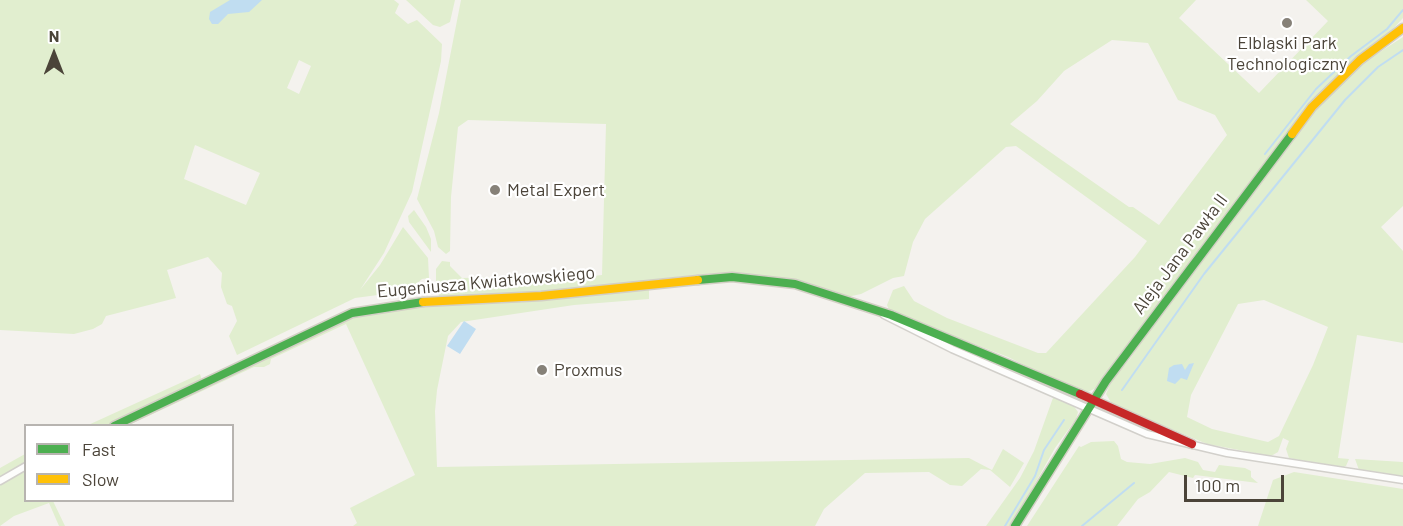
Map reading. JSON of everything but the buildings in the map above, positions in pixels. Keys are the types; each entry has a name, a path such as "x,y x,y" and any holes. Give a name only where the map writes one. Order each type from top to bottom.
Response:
{"street":[{"name":"Aleja Jana Pawła II","path":"1015,526 1093,400 1312,107 1347,72 1403,28"},
{"name":"Eugeniusza Kwiatkowskiego","path":"118,424 352,313 384,305 541,296 732,277 795,284 882,312 993,356 1192,444"},
{"name":"Eugeniusza Kwiatkowskiego","path":"882,312 943,345 1147,434 1227,453 1403,480"},
{"path":"0,481 24,467"}],"green space":[{"path":"0,0 394,0 399,4 395,13 408,24 417,20 442,44 441,61 412,192 384,253 360,290 380,265 403,227 428,258 429,278 422,279 408,291 355,298 237,355 229,336 237,321 232,306 227,304 221,287 222,273 208,257 167,270 176,298 106,316 102,324 93,329 74,334 0,330","holes":["299,60 311,66 299,94 287,88","195,145 260,173 246,205 184,179"]},
{"path":"406,0 455,0 450,22 440,27 433,25"},
{"path":"461,0 1196,0 1179,18 1259,93 1328,21 1306,0 1403,0 1403,18 1392,30 1348,64 1309,104 1096,388 1088,392 1042,374 1008,357 890,312 887,305 893,290 904,286 914,301 947,318 1038,353 1046,353 1135,257 1147,241 1016,146 1006,147 925,219 913,242 904,276 893,278 861,294 847,297 809,283 742,273 705,274 540,292 444,298 439,296 436,289 436,269 442,261 450,262 450,266 462,278 504,277 540,282 602,275 606,124 468,120 458,127 451,197 450,251 446,254 438,247 434,231 417,199 439,113","holes":["1112,40 1148,43 1178,100 1215,115 1227,135 1159,225 1133,207 1129,207 1010,124 1037,101 1064,71"]},
{"path":"1403,37 1403,206 1381,227 1403,251 1403,343 1357,335 1338,458 1349,459 1346,466 1341,468 1289,458 1286,449 1289,441 1283,438 1278,452 1271,456 1207,444 1112,404 1106,394 1113,378 1130,359 1145,335 1313,112 1363,63","holes":["1264,300 1328,327 1313,365 1279,436 1268,442 1212,429 1187,417 1191,395 1238,304"]},
{"path":"414,210 431,239 431,252 409,222 408,216"},
{"path":"649,284 649,299 574,305 461,322 448,336 437,390 435,411 437,467 969,458 992,470 1003,449 1024,463 1010,487 990,470 981,469 962,486 950,485 929,472 865,473 824,509 815,526 353,526 357,523 350,508 415,475 346,324 271,359 270,364 264,367 254,367 131,424 90,424 200,374 203,384 368,309"},
{"path":"891,317 994,358 1083,400 1083,403 942,342"},
{"path":"1054,395 1073,405 1078,412 1076,419 1055,448 1011,526 986,526 1020,478 1034,451"},
{"path":"1114,441 1118,446 1121,459 1127,462 1150,464 1185,458 1198,462 1203,470 1215,472 1219,465 1245,468 1251,471 1251,477 1258,483 1195,475 1193,478 1169,472 1150,492 1138,499 1117,526 1027,526 1079,446 1091,442"},
{"path":"24,455 24,502 53,502 65,526 59,526 49,503 14,516 0,526 0,468"},
{"path":"1355,459 1403,462 1403,477 1359,470"},
{"path":"1294,472 1403,489 1403,526 1258,526 1273,480"}],"water":[{"path":"230,0 262,0 249,12 228,14 218,24 212,24 209,19 210,12"},
{"path":"464,321 476,329 460,354 447,346"},
{"path":"1194,363 1187,380 1181,378 1175,384 1167,381 1169,368 1182,364 1185,370 1189,364"}],"waterway":[{"path":"1265,154 1316,89 1351,56 1387,29 1403,10"},
{"path":"1122,390 1204,274 1345,100 1378,67 1403,50"},
{"path":"1005,526 1035,476 1044,450 1064,420"},
{"path":"1082,526 1134,483"}],"traffic: fast":[{"path":"1015,526 1106,381 1292,134"},
{"path":"698,280 732,277 795,284 891,315 1080,394"},
{"path":"118,424 352,313 423,302"}],"traffic: slow":[{"path":"1292,134 1312,107 1360,60 1403,28"},
{"path":"423,302 541,296 698,280"}],"traffic: jam":[{"path":"1080,394 1192,444"}],"place":[{"name":"Elbląski Park Technologiczny","path":"1287,23"},
{"name":"Metal Expert","path":"495,190"},
{"name":"Proxmus","path":"542,370"}]}
